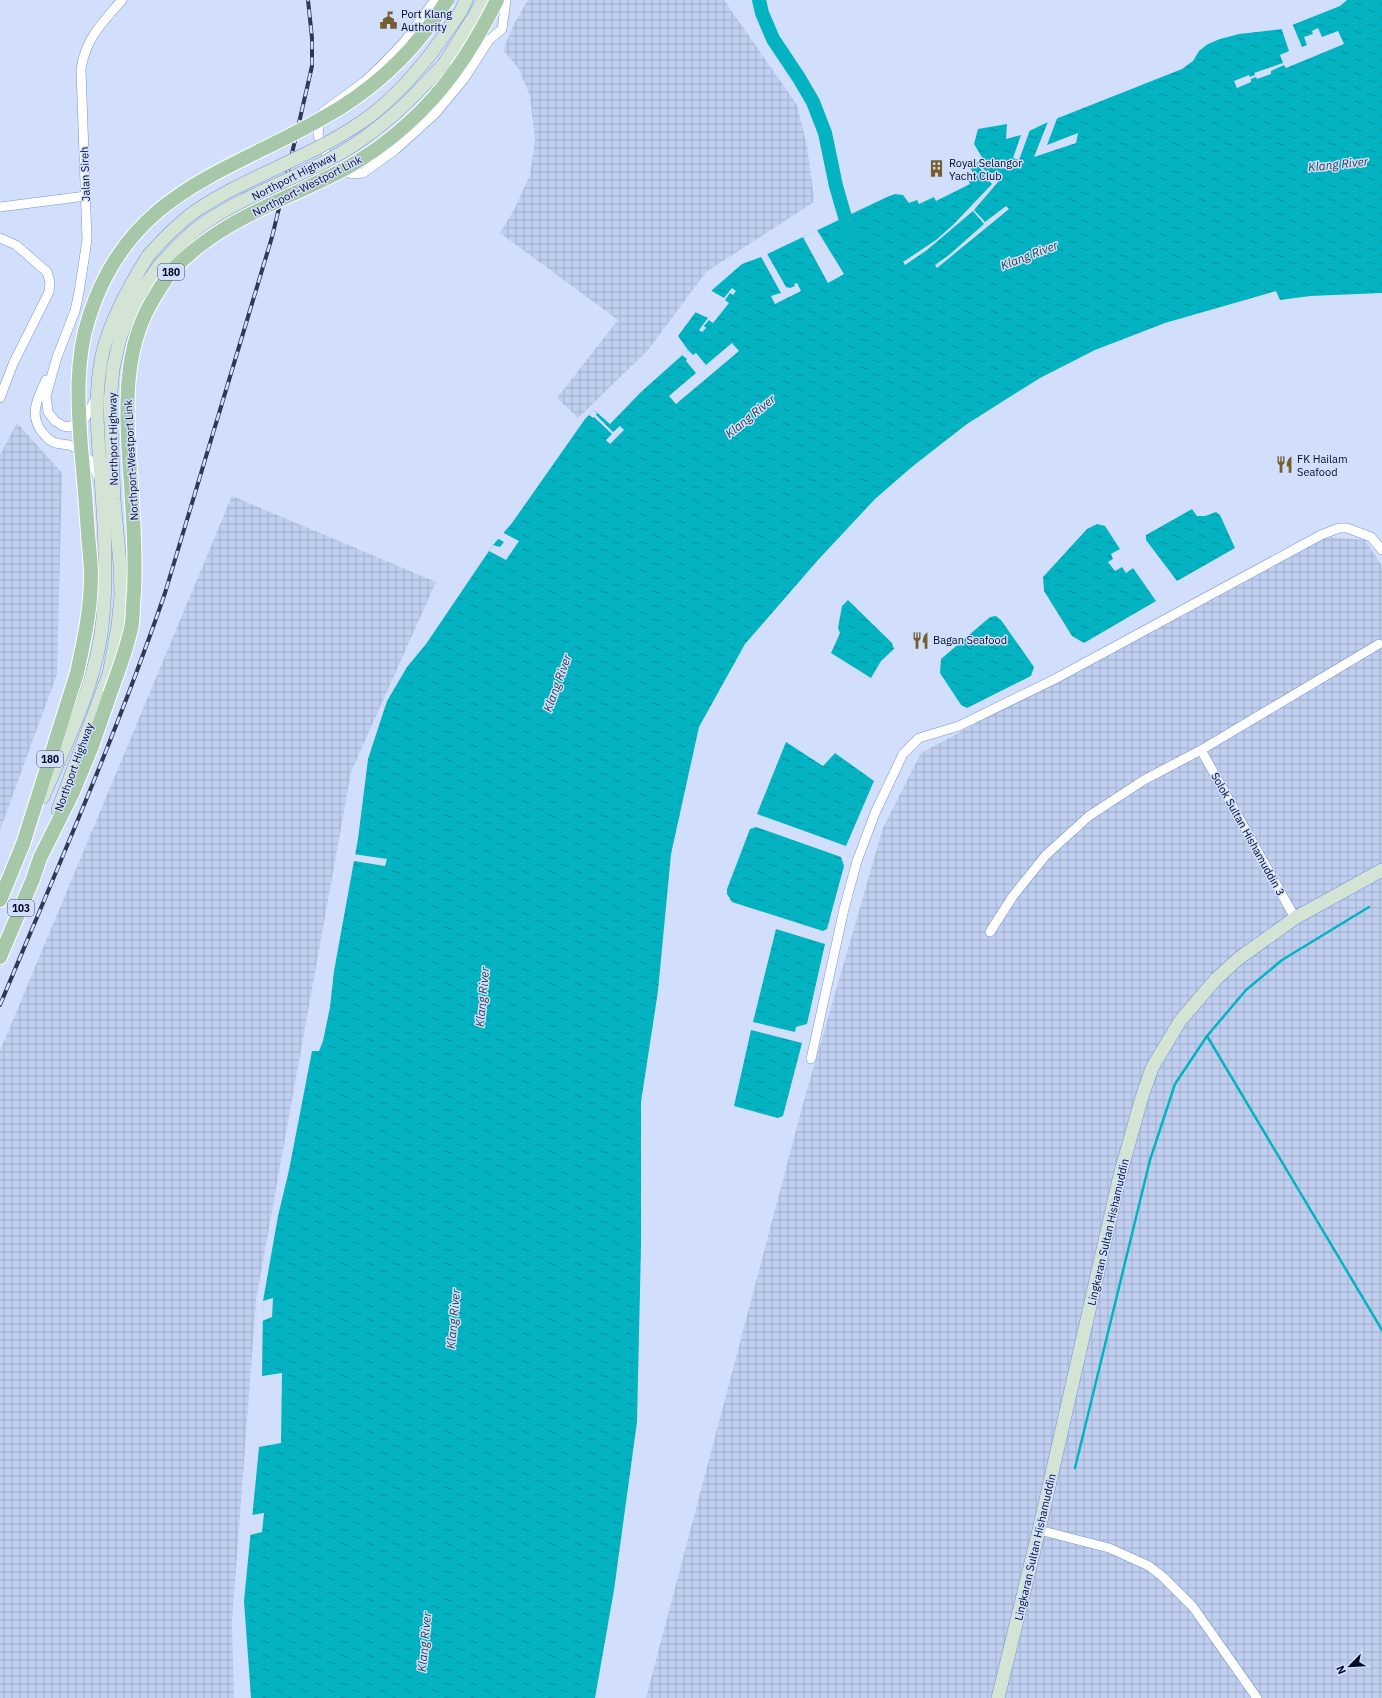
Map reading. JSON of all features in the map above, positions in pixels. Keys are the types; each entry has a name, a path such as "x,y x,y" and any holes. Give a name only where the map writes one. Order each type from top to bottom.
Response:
{"main road":[{"name":"180","path":"23,844 77,673 90,608 91,574 78,407 79,369 82,340 89,316 99,291 115,260 130,239 149,218 188,188 235,162 319,120 365,91 384,76 402,58 447,0"},
{"path":"446,33 454,18 458,0"},
{"name":"Northport Highway","path":"0,900 81,711 95,662 103,619 106,574 96,414 97,396 104,350 114,319 128,288 148,256 176,226 195,211 215,198 305,155 360,123 388,101 411,78 433,51 466,0"},
{"name":"Northport Highway","path":"0,957 40,858 110,667 118,626 121,595 111,443 110,403 113,369 120,338 140,291 159,266 187,237 206,222 238,204 331,158 364,139 403,107 444,64 475,15 482,0"},
{"name":"Northport-Westport Link","path":"40,858 72,792 92,746 132,624 134,540 127,416 128,372 136,336 150,305 171,272 194,249 214,234 249,215 347,167 376,150 406,124 429,102 455,72 497,0"},
{"name":"Lingkaran Sultan Hishamuddin","path":"998,1698 1039,1530 1120,1175 1142,1097 1152,1068 1180,1021 1216,979 1238,959 1295,918 1382,870"}],"street":[{"name":"Jalan Sireh","path":"58,357 75,311 87,240 81,69 86,46 98,28 122,0"},
{"path":"435,0 405,41 380,67 364,82 323,112 318,135 324,150 335,167 351,174 363,173 395,150 434,114 464,79 489,40 502,29 506,0"},
{"path":"0,207 86,196"},
{"path":"0,238 16,245 47,272 50,282 49,292 13,364 0,398"},
{"path":"58,357 46,396 48,412 55,421 63,426 69,427 86,418 97,396"},
{"path":"58,357 39,395 34,410 38,425 45,437 54,442 79,449 94,464 102,493"},
{"path":"811,1059 844,909 857,861 875,813 903,754 914,742 919,738 959,726 1055,679 1322,535 1339,528 1347,528 1371,537 1382,550"},
{"path":"990,932 1013,896 1046,855 1089,816 1144,780 1201,750 1379,644"},
{"name":"Solok Sultan Hishamuddin 3","path":"1201,750 1295,918"},
{"path":"1039,1530 1108,1548 1149,1566 1164,1577 1193,1608 1257,1698"}],"shaded area":[{"path":"528,0 724,0 797,105 807,146 812,183 814,202 706,272 648,350 578,418 557,398 618,320 500,233 514,210 530,175 535,140 530,96 519,69 503,50 514,24"},
{"path":"17,423 62,473 57,674 0,830 0,455"},
{"path":"232,496 436,582 351,772 256,1300 232,1622 234,1698 0,1698 0,1051"},
{"path":"1326,537 1365,540 1382,566 1382,1698 646,1698 803,1104 883,828 921,753"}],"water":[{"name":"Klang River","path":"1347,0 1382,0 1382,293 1310,296 1280,300 1276,291 1165,323 1095,350 1040,378 967,424 913,466 875,499 818,560 745,644 699,727 671,854 658,991 641,1102 641,1246 637,1422 614,1590 595,1698 251,1698 244,1601 259,1447 263,1301 278,1216 289,1170 312,1051 319,1051 323,1041 330,1007 334,971 358,839 368,759 387,701 407,667 426,644 493,545 512,523 585,419 594,410 610,424 641,392 688,350 678,336 711,291 742,264 761,257 895,194 903,195 909,203 917,200 919,204 934,197 936,201 970,184 966,176 973,173 970,167 983,159 974,144 978,129 1007,124 1006,139 1021,135 1048,122 1182,69 1193,61 1199,51 1208,44 1220,39 1239,34 1282,29 1340,6"},
{"path":"1192,509 1197,516 1205,516 1216,512 1220,515 1235,548 1177,581 1146,540 1146,535"},
{"path":"1097,524 1105,526 1120,549 1111,554 1113,559 1108,562 1115,571 1122,567 1126,573 1133,568 1156,601 1084,643 1072,636 1044,591 1043,577 1087,529"},
{"path":"848,600 892,643 894,649 881,661 871,678 831,653 840,633 838,628 842,606"},
{"path":"996,616 1001,620 1034,667 1031,676 967,708 961,705 940,673 941,659 990,617"},
{"path":"786,742 823,766 835,753 874,781 846,846 757,814"},
{"path":"756,827 841,857 844,866 827,929 823,931 732,902 727,894 727,889 750,829"},
{"path":"776,929 825,944 807,1024 796,1027 795,1032 753,1022"},
{"path":"751,1030 802,1043 783,1116 778,1118 734,1106"}],"pier":[{"path":"1292,23 1302,47 1307,45 1304,37 1313,34 1312,31 1318,28 1322,37 1338,31 1344,44 1286,68 1284,65 1271,71 1271,74 1257,79 1256,77 1251,79 1251,82 1237,88 1234,81 1249,75 1250,77 1255,75 1254,73 1283,63 1280,55 1289,51 1281,27"},
{"path":"1058,116 1047,145 1078,133 1076,143 1034,157 1049,119"},
{"path":"1031,127 1019,160 1013,158 1022,132"},
{"path":"977,163 998,182 974,210 985,222 1006,206 1009,209 937,268 935,265 949,255 984,224 973,211 927,250 905,265 903,262 936,240 953,225 992,184 985,176 986,174 976,164"},
{"path":"817,230 844,274 828,283 803,237"},
{"path":"766,252 786,287 790,288 795,286 794,284 797,283 801,291 775,304 771,296 781,293 760,255"},
{"path":"732,288 736,291 733,295 730,293 725,300 729,303 713,323 709,320 704,326 706,328 702,332 699,330 708,318 695,312 704,299 703,298 710,290 724,298"},
{"path":"732,343 739,351 676,404 669,396 696,373 686,361 687,359 682,355 688,350 693,355 696,353 706,365"},
{"path":"591,410 592,412 594,410 597,413 596,415 613,432 620,426 624,430 610,444 606,440 612,434 594,417 593,418 589,415"},
{"path":"502,532 519,541 506,560 489,551 493,545 500,547 504,542 497,538"},
{"path":"353,854 387,859 385,866 354,861 352,860"},
{"path":"273,1298 272,1317 262,1321 263,1301"},
{"path":"282,1373 281,1443 259,1447 257,1445 260,1375"},
{"path":"264,1513 262,1532 250,1535 252,1515"}],"waterway":[{"path":"759,0 762,13 773,39 813,102 825,133 836,186 850,234"},
{"path":"1075,1468 1150,1160 1175,1084 1207,1036 1246,990 1282,960 1369,907"},
{"path":"1207,1036 1382,1330"}],"railway":[{"path":"0,1005 107,749 165,593 272,237 288,171 312,66 312,38 308,0"}],"place":[{"name":"Port Klang Authority","path":"388,20"},
{"name":"Royal Selangor Yacht Club","path":"936,169"},
{"name":"FK Hailam Seafood","path":"1284,465"},
{"name":"Bagan Seafood","path":"920,640"}]}
